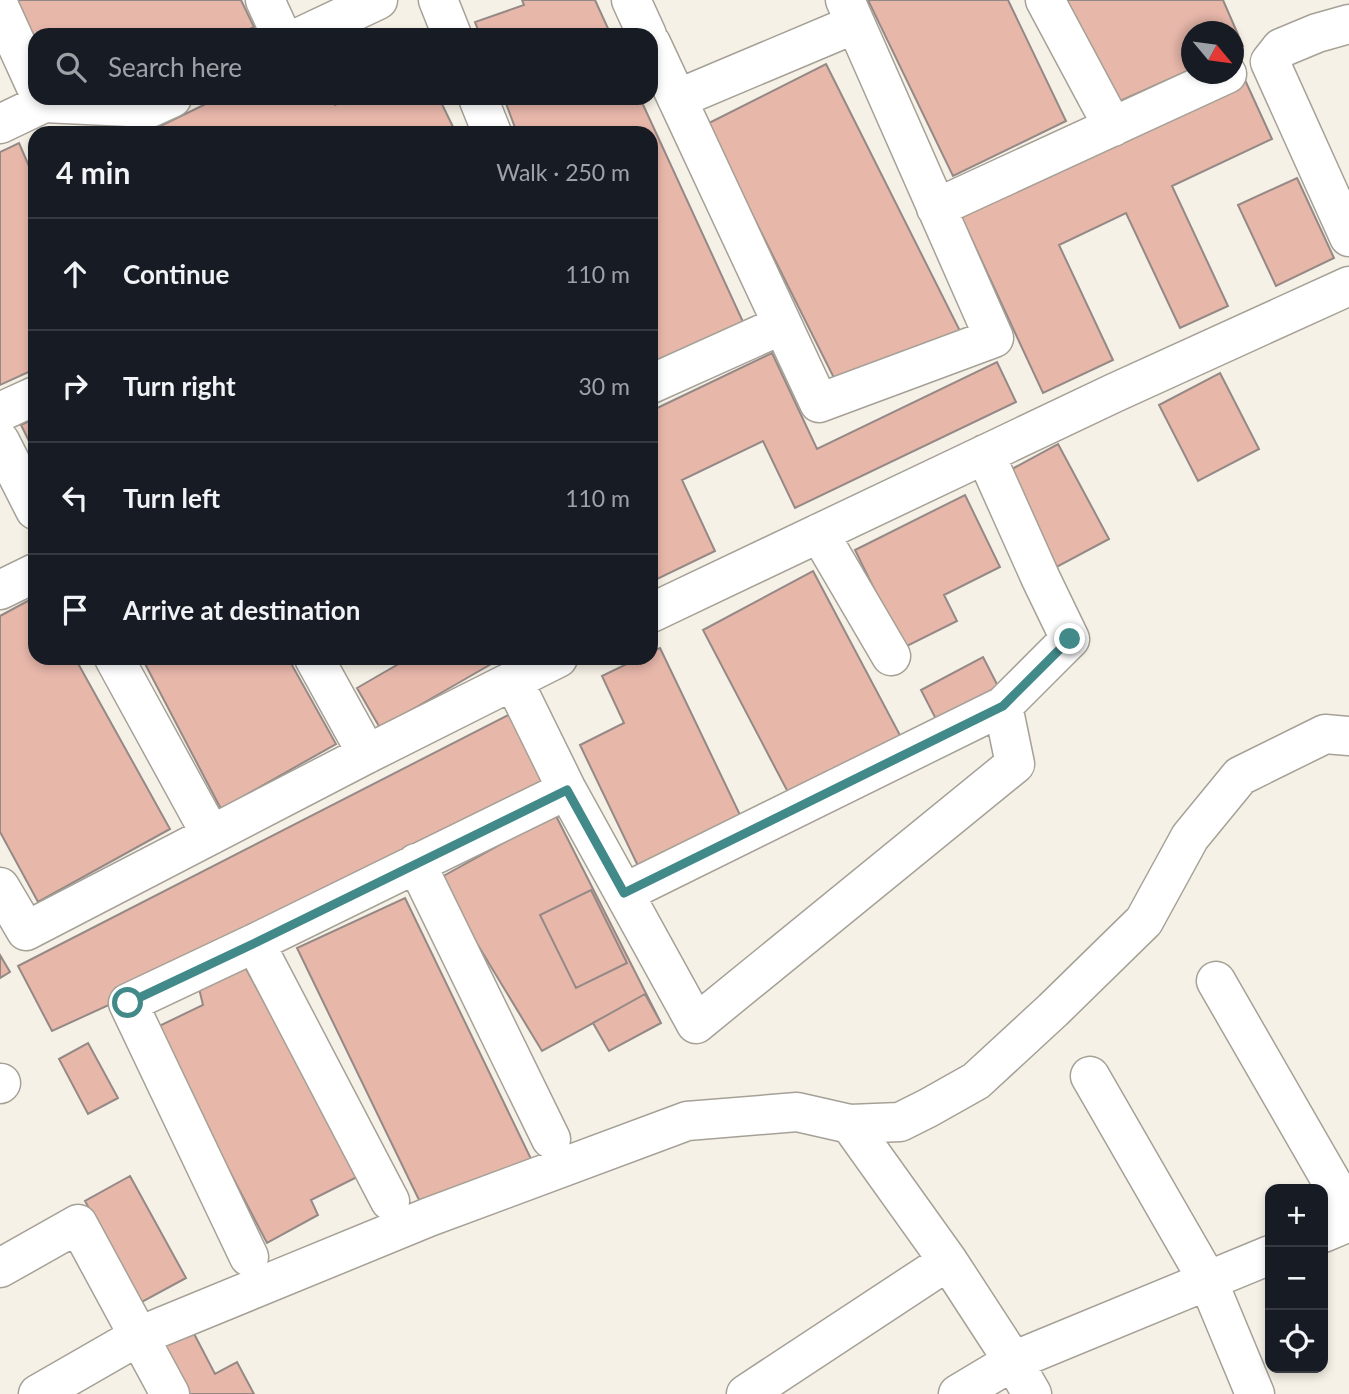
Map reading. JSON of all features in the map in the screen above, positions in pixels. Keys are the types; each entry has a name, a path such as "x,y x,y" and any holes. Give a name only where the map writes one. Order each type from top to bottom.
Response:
{"street":[{"path":"265,0 278,28"},
{"path":"319,28 378,0"},
{"path":"438,0 449,28"},
{"path":"631,0 644,28"},
{"path":"1045,0 1113,127"},
{"path":"0,8 28,69"},
{"path":"658,58 677,99 782,325 819,403 994,338 850,12 677,99"},
{"path":"1349,24 1317,33 1281,48 1270,62 1349,237"},
{"path":"936,208 1205,84"},
{"path":"0,124 28,104"},
{"path":"125,105 150,108 157,105"},
{"path":"481,105 489,126"},
{"path":"658,610 1114,393 1349,286"},
{"path":"658,381 782,325"},
{"path":"0,412 28,399"},
{"path":"0,441 28,496"},
{"path":"624,893 1003,706 1070,639 985,454"},
{"path":"819,533 891,656"},
{"path":"0,590 28,576"},
{"path":"118,665 211,835"},
{"path":"318,665 367,754"},
{"path":"0,887 26,931 531,667 567,790 696,1024 1015,764 1003,706"},
{"path":"38,1394 139,1336 429,1217 687,1121 797,1112 850,1124 900,1122 928,1108 976,1081 1144,921 1190,837 1240,776 1325,734 1349,736"},
{"path":"249,1257 128,1003 567,790"},
{"path":"416,863 551,1139"},
{"path":"255,943 390,1201"},
{"path":"1216,981 1349,1212"},
{"path":"1090,1076 1208,1281 1255,1394"},
{"path":"850,1124 948,1261 1032,1394"},
{"path":"1328,1231 1349,1222"},
{"path":"0,1268 78,1224 169,1394"},
{"path":"958,1394 1013,1361 1265,1257"},
{"path":"746,1394 799,1380 948,1261"}],"building":[{"path":"8,0 241,0 254,27 28,28 28,42"},
{"path":"522,0 595,0 608,28 477,28 475,22 524,5"},
{"path":"868,0 1008,0 1066,121 953,176"},
{"path":"1063,0 1223,0 1232,21 1181,21 1181,74 1109,106"},
{"path":"826,64 961,333 842,394 707,124"},
{"path":"1244,80 1272,139 1172,186 1228,306 1180,328 1126,213 1059,245 1113,360 1043,393 960,214 1236,84 1244,84"},
{"path":"204,105 442,105 453,126 160,126"},
{"path":"507,105 643,105 653,126 514,126"},
{"path":"658,137 744,324 658,365"},
{"path":"19,143 28,164 28,372 0,385 0,152"},
{"path":"1297,178 1334,258 1276,286 1238,205"},
{"path":"772,353 817,449 997,362 1016,402 795,508 763,441 682,480 715,551 658,579 658,408"},
{"path":"1220,373 1259,449 1198,481 1159,405"},
{"path":"28,422 28,439 21,425"},
{"path":"1058,444 1109,539 1051,570 1001,475"},
{"path":"965,495 1000,567 944,595 957,621 903,648 855,550"},
{"path":"813,571 902,739 791,798 703,630"},
{"path":"28,601 28,665 79,665 170,829 38,902 0,832 0,616"},
{"path":"660,648 741,817 638,866 580,745 624,723 602,676 625,665 658,665"},
{"path":"983,657 1001,692 939,725 921,690"},
{"path":"146,665 292,665 336,744 221,809"},
{"path":"397,665 490,665 380,728 357,688"},
{"path":"514,712 549,780 148,987 52,1031 18,966"},
{"path":"555,814 661,1023 609,1051 593,1023 542,1051 438,879"},
{"path":"591,890 627,963 576,988 540,915"},
{"path":"405,898 533,1163 421,1204 297,948"},
{"path":"0,955 10,972 0,978"},
{"path":"244,965 359,1176 311,1200 318,1215 267,1243 155,1028 203,1005 198,984"},
{"path":"645,994 661,1023 609,1051 593,1023"},
{"path":"88,1043 118,1098 88,1114 59,1059"},
{"path":"130,1176 186,1278 140,1303 85,1201"},
{"path":"190,1326 215,1374 237,1362 254,1394 181,1394 155,1344"}],"route":[{"path":"128,1003 567,790 624,893 1003,706 1070,639"}]}
